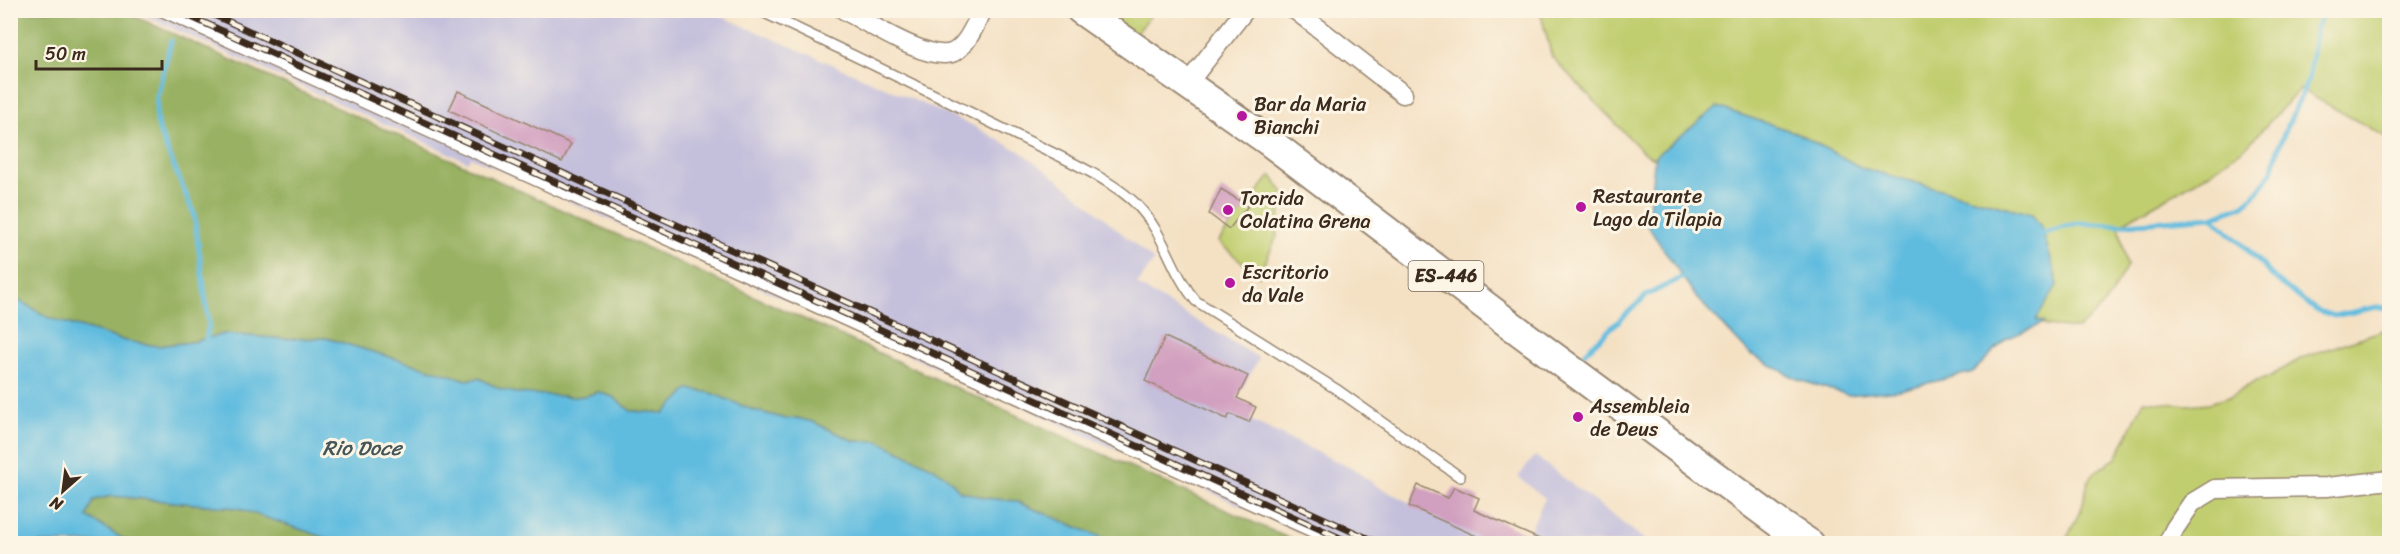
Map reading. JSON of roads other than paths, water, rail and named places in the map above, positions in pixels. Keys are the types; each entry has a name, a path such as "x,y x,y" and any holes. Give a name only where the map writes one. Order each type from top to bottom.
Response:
{"main road":[{"name":"ES-446","path":"1081,10 1271,143 1526,337 1780,524 1810,543"}],"street":[{"path":"844,10 931,54 947,54 964,44 983,10"},
{"path":"1188,83 1245,10"},
{"path":"1295,10 1403,94"},
{"path":"2167,543 2192,503 2215,489 2327,487 2390,480"}],"lane":[{"path":"158,10 1338,543"},
{"path":"758,10 854,55 1097,176 1136,204 1156,228 1186,290 1196,301 1336,389 1460,477"}],"water":[{"path":"1717,107 1797,133 1862,168 2032,214 2042,228 2058,284 2036,320 2044,323 2006,339 1973,372 1900,390 1848,395 1799,380 1750,354 1696,297 1647,225 1655,156"},
{"name":"Rio Doce","path":"11,296 49,318 126,341 157,346 192,342 224,334 285,339 326,338 467,380 479,378 500,389 516,393 575,397 598,392 613,397 631,411 664,413 689,389 711,393 753,410 786,419 797,418 813,422 854,441 879,441 934,468 960,491 986,498 1015,501 1115,543 344,544 237,508 112,496 94,500 87,517 130,543 11,543"}],"waterway":[{"path":"2039,235 2077,223 2115,225 2212,217 2242,206 2258,192 2272,171 2279,145 2308,80 2316,28 2325,10"},
{"path":"171,41 157,97 156,117 160,133 194,214 209,325 205,344"},
{"path":"2212,217 2276,280 2316,310 2334,316 2377,307 2390,308"},
{"path":"1584,353 1647,295 1687,275"}],"railway":[{"path":"176,10 1353,544"},
{"path":"203,10 1380,544"}],"place":[{"name":"Bar da Maria Bianchi","path":"1242,116"},
{"name":"Restaurante Lago da Tilapia","path":"1581,207"},
{"name":"Torcida Colatina Grena","path":"1228,210"},
{"name":"Escritorio da Vale","path":"1230,283"},
{"name":"Assembleia de Deus","path":"1578,417"}]}
